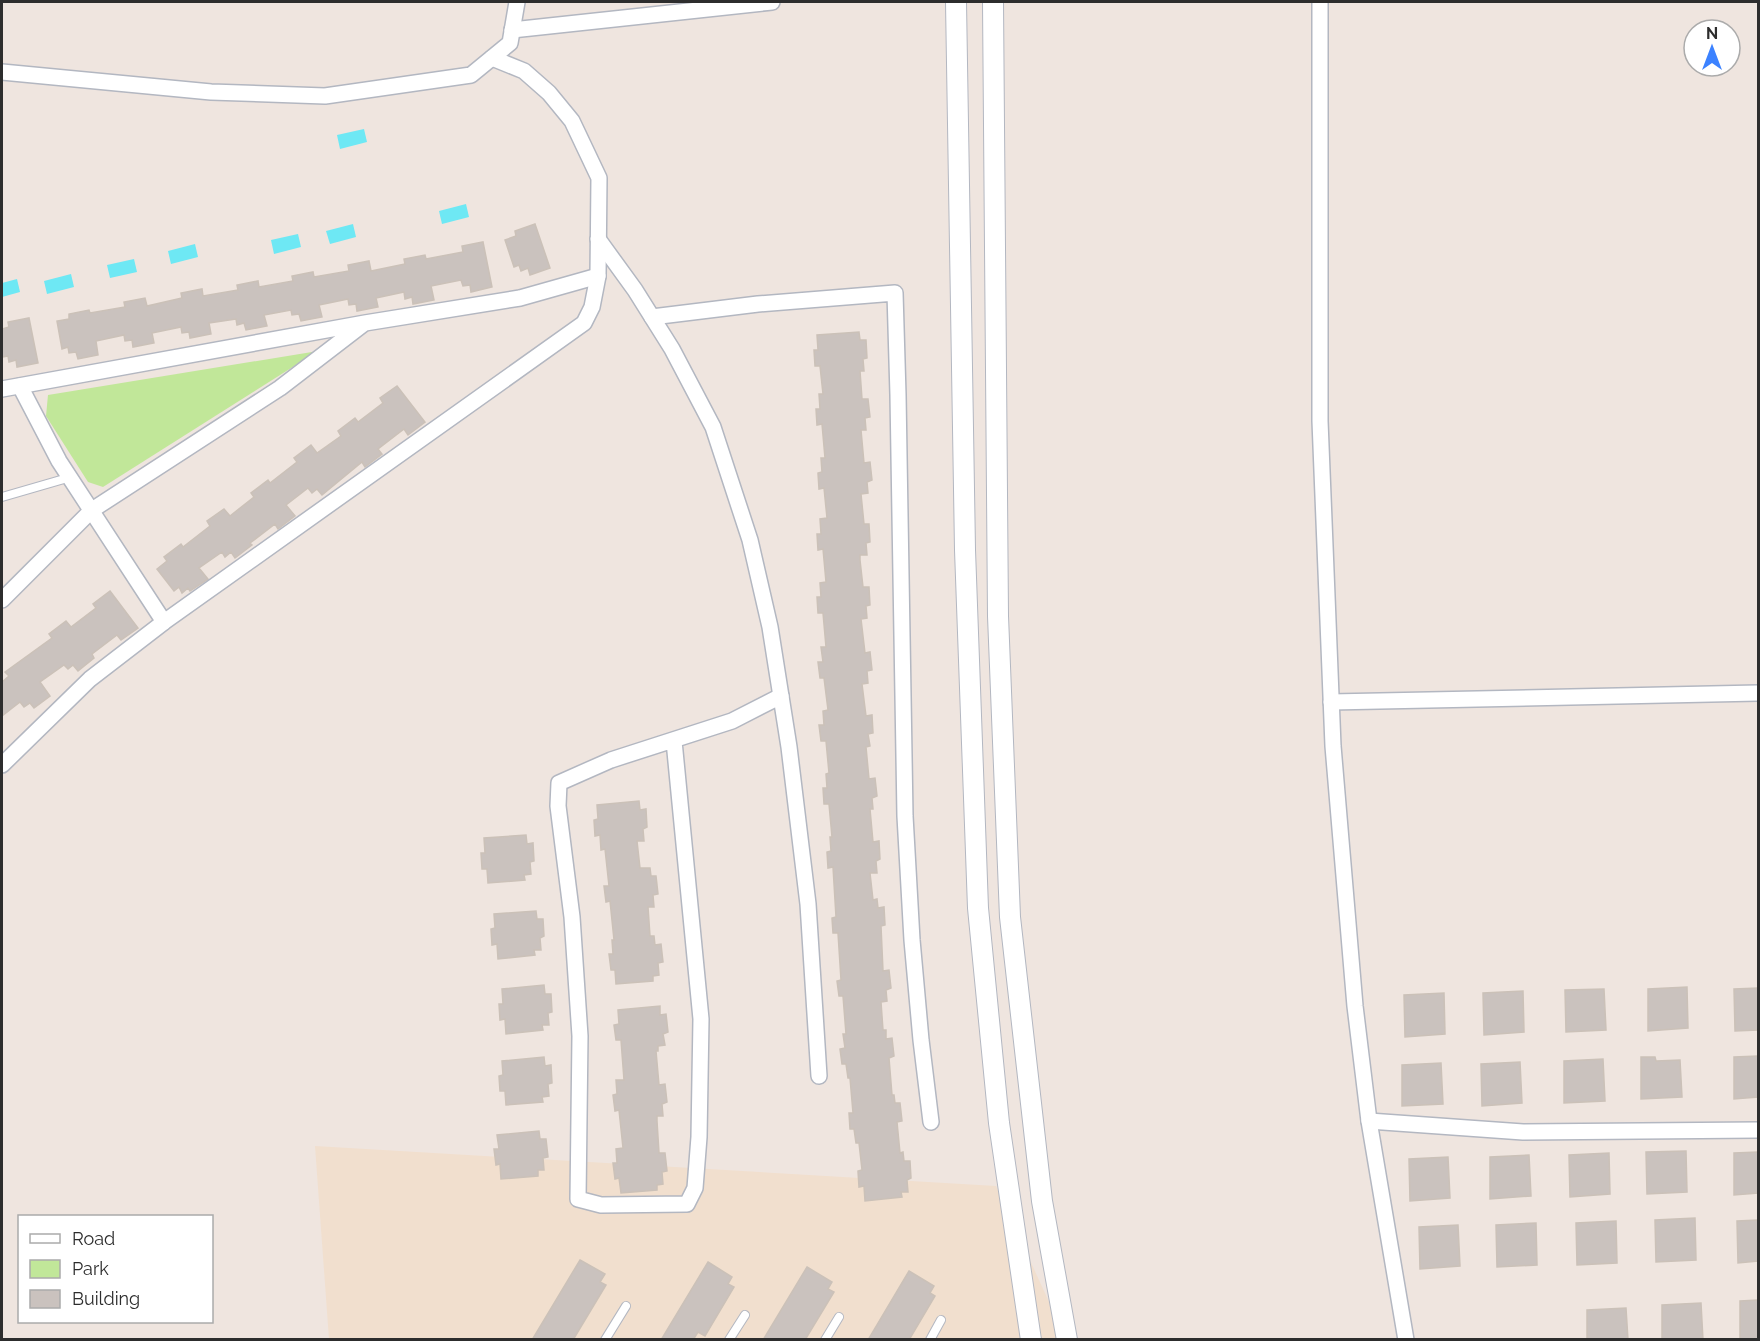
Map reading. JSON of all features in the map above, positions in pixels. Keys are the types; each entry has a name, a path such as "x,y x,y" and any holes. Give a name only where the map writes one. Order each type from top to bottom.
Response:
{"street":[{"path":"2,72 211,92 325,96 471,75 510,43 517,2"},
{"path":"512,30 772,2"},
{"path":"956,2 965,538 978,908 999,1123 1032,1340"},
{"path":"993,2 998,616 1010,916 1042,1201 1067,1340"},
{"path":"1320,2 1320,421 1334,758 1355,1006 1370,1121 1406,1340"},
{"path":"2,765 90,679 164,622 584,323 592,307 598,276 599,178 572,121 549,93 524,72 492,58"},
{"path":"598,239 672,348 713,427 750,540 770,627 789,747 808,904 819,1076"},
{"path":"2,389 365,323 520,298 598,276"},
{"path":"652,317 758,304 895,293 905,816 912,940 931,1122"},
{"path":"2,600 92,510 280,388 365,323"},
{"path":"20,386 59,461 164,622"},
{"path":"1331,702 1758,693"},
{"path":"674,741 701,1019 699,1137 694,1188 687,1203 601,1205 578,1199 579,1036 572,917 558,806 559,783 611,760 732,721 781,696"},
{"path":"1370,1121 1523,1132 1758,1130"}],"lane":[{"path":"2,497 71,477"},
{"path":"605,1340 626,1306"},
{"path":"729,1340 745,1315"},
{"path":"825,1340 839,1317"},
{"path":"930,1340 941,1320"}],"shaded area":[{"path":"315,1146 996,1186 1066,1339 329,1339"}],"green space":[{"path":"318,351 103,487 88,482 46,416 48,395"}],"water":[{"path":"364,129 367,142 340,149 337,135"},
{"path":"466,204 469,217 442,224 439,211"},
{"path":"353,224 356,237 330,244 326,231"},
{"path":"298,234 301,247 274,254 271,240"},
{"path":"195,244 198,257 171,264 168,251"},
{"path":"134,259 137,272 110,278 107,265"},
{"path":"71,274 74,287 47,294 44,281"},
{"path":"17,279 20,292 2,297 2,283"}],"building":[{"path":"535,224 550,268 530,275 528,268 521,271 519,265 514,267 505,240 516,236 515,231"},
{"path":"483,242 492,287 471,292 470,285 463,286 461,280 431,286 434,300 413,304 412,297 405,299 404,292 376,298 378,307 357,311 356,304 349,305 348,299 319,305 322,317 301,321 299,314 292,315 291,310 264,315 267,326 246,330 244,323 237,325 236,319 209,323 211,334 190,338 189,332 182,333 181,327 152,333 154,343 133,347 132,340 125,341 124,335 96,341 98,355 78,359 76,352 69,353 68,347 62,349 57,321 69,319 69,314 125,307 124,302 145,298 147,306 182,298 181,293 202,289 203,296 238,290 237,285 258,281 259,287 293,281 292,276 313,272 314,277 349,271 348,265 369,261 371,271 405,264 404,259 425,255 426,259 463,252 462,246"},
{"path":"29,318 38,363 17,367 16,360 9,362 8,356 2,357 2,329 9,327 8,322"},
{"path":"859,332 860,340 866,340 867,358 863,359 864,371 860,371 862,399 868,399 870,417 865,418 866,430 861,430 864,463 870,462 872,480 867,482 868,493 861,494 864,524 869,524 870,542 866,543 867,555 860,555 860,560 863,587 869,587 870,605 866,606 867,618 861,619 865,653 870,652 872,670 867,671 868,683 862,684 866,716 872,715 873,733 868,734 870,746 866,747 869,779 875,778 877,796 872,798 873,809 870,809 873,842 879,841 880,859 876,861 877,873 870,873 873,900 877,899 878,908 884,907 885,925 881,926 883,971 889,970 891,988 886,990 887,1001 881,1002 883,1030 886,1030 886,1039 892,1038 894,1056 889,1058 892,1095 894,1095 895,1103 900,1103 902,1121 897,1122 900,1153 903,1152 904,1161 910,1161 911,1178 907,1180 908,1192 901,1192 902,1197 865,1201 864,1186 859,1187 858,1171 862,1170 859,1143 856,1143 854,1129 850,1129 849,1113 853,1113 850,1078 848,1078 846,1064 842,1064 840,1049 845,1048 843,1034 846,1034 843,996 839,996 837,981 841,980 838,933 833,933 832,918 836,917 833,867 828,868 827,852 831,851 830,837 832,837 829,804 824,804 823,788 827,788 826,774 829,773 826,741 821,741 819,725 824,725 823,711 828,710 824,678 820,678 818,662 823,662 821,647 826,647 823,613 818,613 817,597 821,597 820,583 826,582 823,549 818,550 817,534 821,534 820,519 827,518 824,488 819,489 818,473 822,472 821,458 825,458 822,424 817,425 816,409 820,409 819,394 823,394 820,366 815,366 814,350 818,350 817,335"},
{"path":"397,386 425,422 408,435 404,429 378,449 382,454 365,467 362,462 322,495 317,489 312,493 308,488 286,505 295,516 278,529 275,524 235,558 231,552 225,557 222,552 199,568 208,579 190,591 188,588 182,593 179,587 174,591 157,569 167,561 164,557 181,544 183,547 210,526 207,521 224,509 230,516 254,497 251,493 268,480 270,483 297,462 294,458 311,445 317,453 341,436 338,431 355,418 358,422 383,403 380,398"},
{"path":"110,591 138,628 121,640 117,635 92,654 94,658 78,671 73,665 68,669 64,665 40,682 50,696 34,708 30,703 24,707 20,702 2,716 2,682 9,676 5,672 52,638 49,634 66,621 71,627 96,608 93,604"},
{"path":"639,801 640,810 646,809 647,827 643,829 644,841 637,841 640,868 650,868 651,876 656,876 658,894 653,895 654,907 648,907 650,936 654,936 655,945 661,944 663,962 658,963 659,975 653,976 653,981 616,984 615,970 611,970 609,954 613,954 612,940 614,940 610,901 606,902 604,886 609,886 605,849 601,850 600,835 595,836 594,820 598,819 597,805"},
{"path":"526,835 527,844 533,843 534,861 530,862 531,874 524,875 525,880 488,883 487,869 482,869 481,853 485,853 484,838"},
{"path":"536,911 537,919 543,919 544,936 540,938 541,950 534,950 535,955 498,959 497,944 492,945 491,929 495,928 494,914"},
{"path":"544,985 545,994 551,994 552,1012 548,1013 549,1025 542,1025 543,1030 506,1034 505,1019 500,1020 499,1004 503,1004 502,989"},
{"path":"1687,987 1688,1028 1648,1031 1648,989"},
{"path":"1758,988 1758,1030 1735,1031 1734,989"},
{"path":"1604,989 1606,1030 1566,1032 1565,990"},
{"path":"1523,991 1524,1032 1484,1035 1483,993"},
{"path":"1444,993 1445,1034 1405,1037 1404,995"},
{"path":"660,1006 660,1015 666,1014 668,1032 663,1034 665,1045 658,1046 658,1051 656,1051 659,1085 665,1084 667,1102 662,1104 663,1116 657,1116 657,1121 659,1153 665,1153 667,1171 662,1172 663,1184 657,1185 657,1190 621,1193 619,1178 615,1179 613,1163 617,1163 616,1149 623,1148 619,1110 615,1111 613,1095 617,1094 616,1080 624,1080 621,1040 616,1040 614,1025 619,1024 618,1010"},
{"path":"1758,1056 1758,1097 1734,1099 1734,1057"},
{"path":"544,1057 545,1066 551,1065 552,1083 548,1084 549,1096 542,1097 543,1102 506,1105 505,1091 500,1091 499,1076 503,1075 502,1061"},
{"path":"1641,1057 1655,1057 1656,1061 1680,1060 1682,1097 1641,1099"},
{"path":"1603,1059 1605,1101 1564,1103 1564,1061"},
{"path":"1520,1062 1522,1103 1482,1106 1481,1064"},
{"path":"1441,1063 1443,1104 1402,1106 1402,1065"},
{"path":"539,1131 540,1139 546,1139 548,1157 543,1158 544,1170 538,1170 538,1176 501,1179 500,1164 496,1165 494,1149 499,1149 497,1135"},
{"path":"1686,1151 1687,1192 1647,1194 1646,1152"},
{"path":"1758,1152 1758,1193 1734,1195 1734,1153"},
{"path":"1609,1153 1610,1194 1570,1197 1569,1155"},
{"path":"1529,1155 1531,1196 1490,1199 1490,1157"},
{"path":"1448,1157 1450,1198 1410,1201 1409,1159"},
{"path":"1695,1218 1696,1260 1656,1262 1655,1220"},
{"path":"1758,1220 1758,1261 1738,1263 1737,1221"},
{"path":"1616,1221 1617,1263 1577,1265 1576,1223"},
{"path":"1536,1223 1537,1265 1497,1267 1496,1225"},
{"path":"1458,1225 1460,1266 1420,1269 1419,1227"},
{"path":"580,1260 605,1274 600,1282 606,1285 573,1340 532,1340"},
{"path":"708,1262 732,1277 728,1284 734,1287 705,1336 698,1332 693,1340 661,1340"},
{"path":"807,1267 832,1282 828,1289 834,1292 805,1340 763,1340"},
{"path":"909,1271 934,1286 930,1293 935,1296 909,1340 868,1340"},
{"path":"1758,1300 1758,1340 1740,1340 1740,1301"},
{"path":"1701,1303 1703,1340 1662,1340 1662,1305"},
{"path":"1626,1308 1628,1340 1587,1340 1587,1310"}]}
